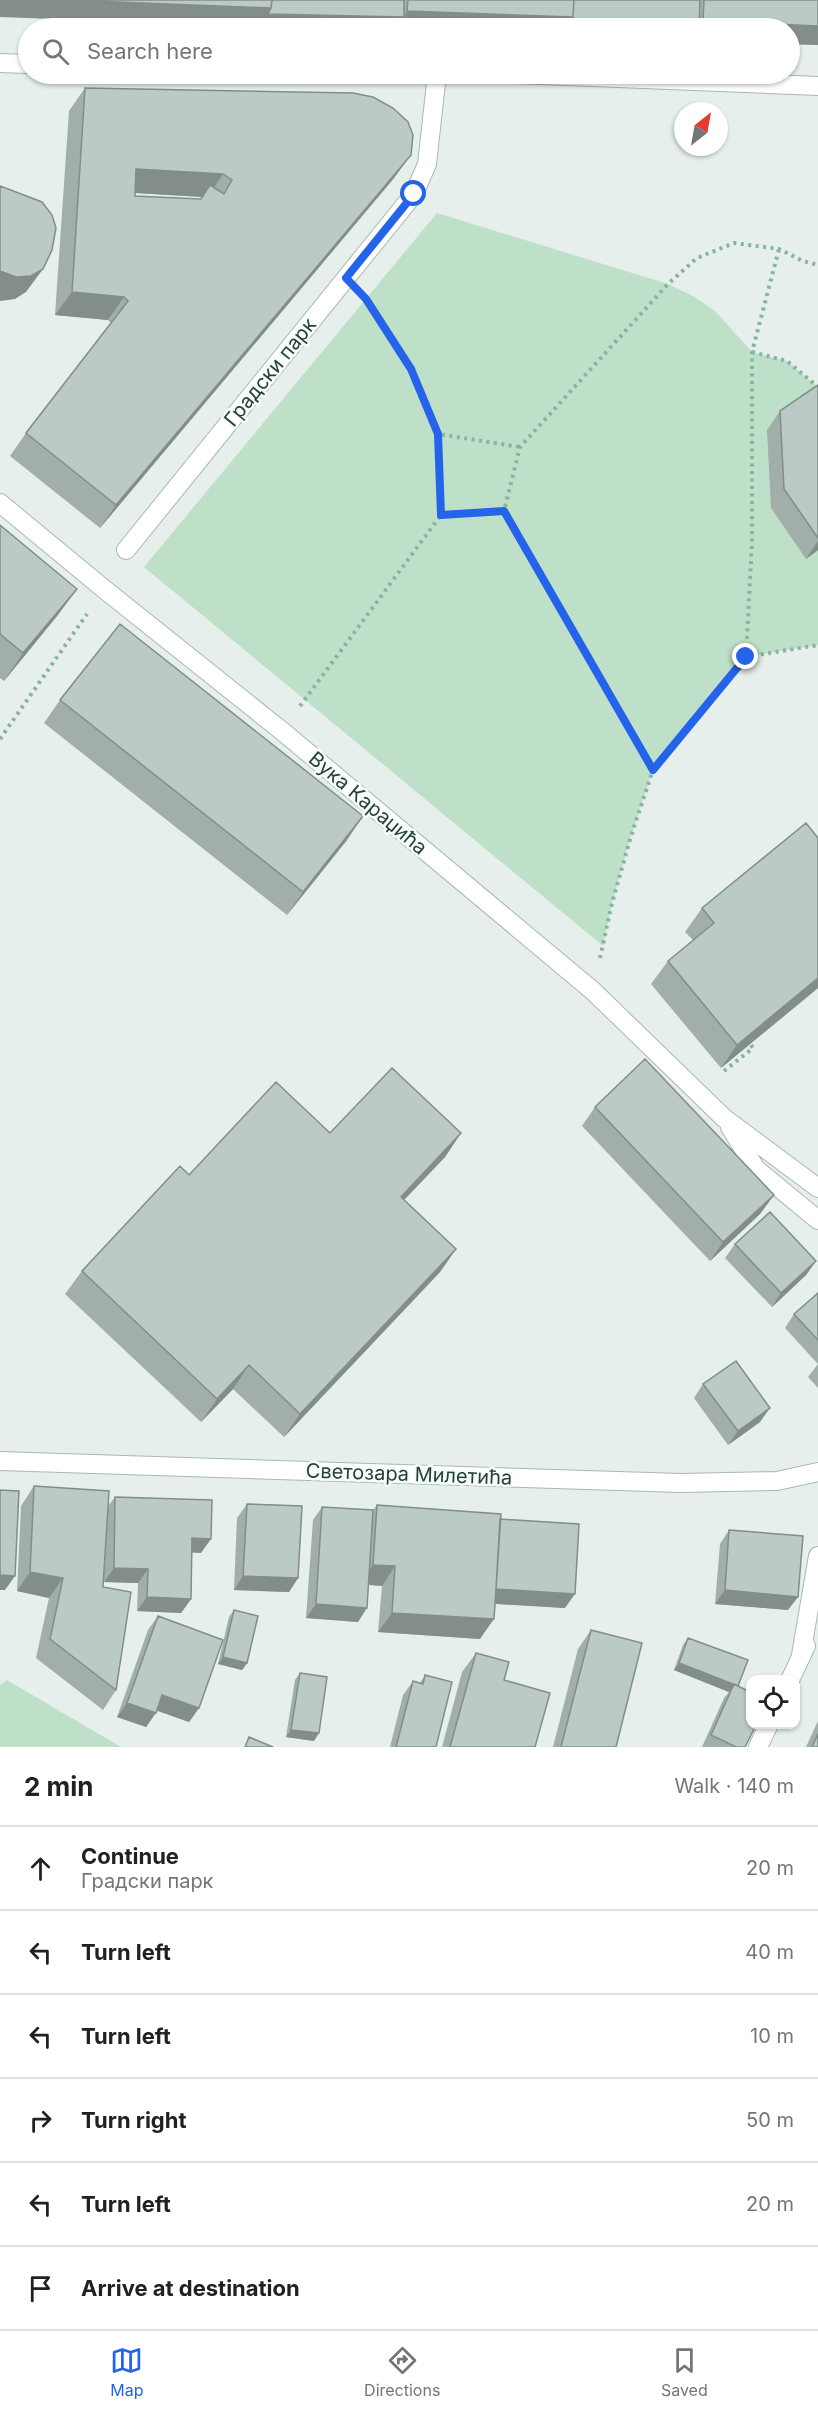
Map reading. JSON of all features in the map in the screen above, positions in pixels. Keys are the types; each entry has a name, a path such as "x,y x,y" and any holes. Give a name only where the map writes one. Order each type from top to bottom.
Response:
{"street":[{"path":"0,63 18,64"},
{"name":"Градски парк","path":"126,550 414,194 427,164 436,84"},
{"path":"768,84 818,86"},
{"name":"Вука Караџића","path":"0,503 282,731 593,991 724,1118 818,1188"},
{"name":"Вука Караџића","path":"724,1118 756,1169 818,1220"},
{"name":"Светозара Милетића","path":"0,1461 680,1483 777,1481 818,1472"},
{"path":"801,1655 818,1556"},
{"path":"792,1675 818,1620"},
{"path":"758,1747 767,1729"}],"path":[{"path":"653,770 504,511 520,447 668,284 697,258 734,243 779,249 803,261 818,265"},
{"path":"593,991 612,903 653,770 746,657 752,541 752,352 779,249"},
{"path":"282,731 441,515 438,434 411,369 366,299 346,278"},
{"path":"752,352 786,361 818,387"},
{"path":"438,434 520,447"},
{"path":"441,515 504,511"},
{"path":"0,739 104,589"},
{"path":"746,657 818,645"},
{"path":"724,1071 753,1048 750,1044"}],"green space":[{"path":"437,213 668,284 695,297 716,312 752,352 787,361 818,387 818,645 746,657 653,770 631,836 612,903 603,946 144,567"},
{"path":"7,1680 121,1747 0,1747 0,1685"}],"building":[{"path":"68,0 272,0 271,8"},
{"path":"272,0 404,0 404,17 268,14"},
{"path":"408,0 574,0 573,17 407,11"},
{"path":"574,0 700,0 699,18 573,17"},
{"path":"704,0 818,0 818,26 800,25 800,18 703,18"},
{"path":"85,88 353,93 373,97 393,108 408,122 413,135 411,155 116,505 26,433 128,301 124,297 72,292","holes":["136,169 223,174 232,180 224,194 210,185 201,199 135,196"]},
{"path":"0,186 42,202 52,215 56,228 52,250 43,269 31,276 16,277 0,271"},
{"path":"818,385 818,538 784,489 780,411"},
{"path":"0,525 77,589 23,653 0,634"},
{"path":"120,624 363,816 303,892 60,700"},
{"path":"806,823 818,838 818,978 737,1045 668,961 714,923 702,908"},
{"path":"645,1059 774,1195 723,1242 595,1107"},
{"path":"392,1068 461,1133 401,1197 456,1249 300,1414 249,1365 217,1399 82,1271 180,1166 189,1175 276,1082 330,1133"},
{"path":"770,1212 816,1261 781,1293 735,1244"},
{"path":"818,1293 818,1340 794,1314"},
{"path":"736,1361 770,1408 738,1431 703,1384"},
{"path":"34,1486 109,1491 103,1587 131,1592 116,1690 50,1639 63,1578 30,1572"},
{"path":"0,1490 19,1491 15,1576 0,1575"},
{"path":"115,1497 212,1500 211,1539 192,1538 191,1599 147,1597 148,1569 114,1568"},
{"path":"247,1504 302,1506 298,1578 243,1576"},
{"path":"377,1505 501,1514 494,1619 392,1613 395,1566 373,1565"},
{"path":"322,1507 373,1510 367,1608 316,1604"},
{"path":"500,1519 579,1524 575,1594 496,1589"},
{"path":"729,1530 803,1536 798,1597 725,1590"},
{"path":"234,1610 258,1616 247,1663 223,1657"},
{"path":"158,1616 223,1640 199,1708 162,1695 156,1713 127,1703"},
{"path":"591,1630 642,1643 616,1747 561,1747"},
{"path":"688,1638 748,1660 738,1686 679,1663"},
{"path":"476,1653 509,1662 504,1680 550,1693 535,1747 450,1747"},
{"path":"300,1673 327,1677 319,1733 291,1730"},
{"path":"425,1675 452,1682 436,1747 396,1747 413,1681 423,1684"},
{"path":"734,1684 746,1690 746,1729 754,1729 745,1747 736,1747 711,1735"},
{"path":"818,1734 818,1747 812,1747"},
{"path":"249,1737 273,1747 245,1747"}],"route":[{"path":"414,194 346,278 366,299 411,369 438,434 441,515 504,511 653,770 746,657"}]}
